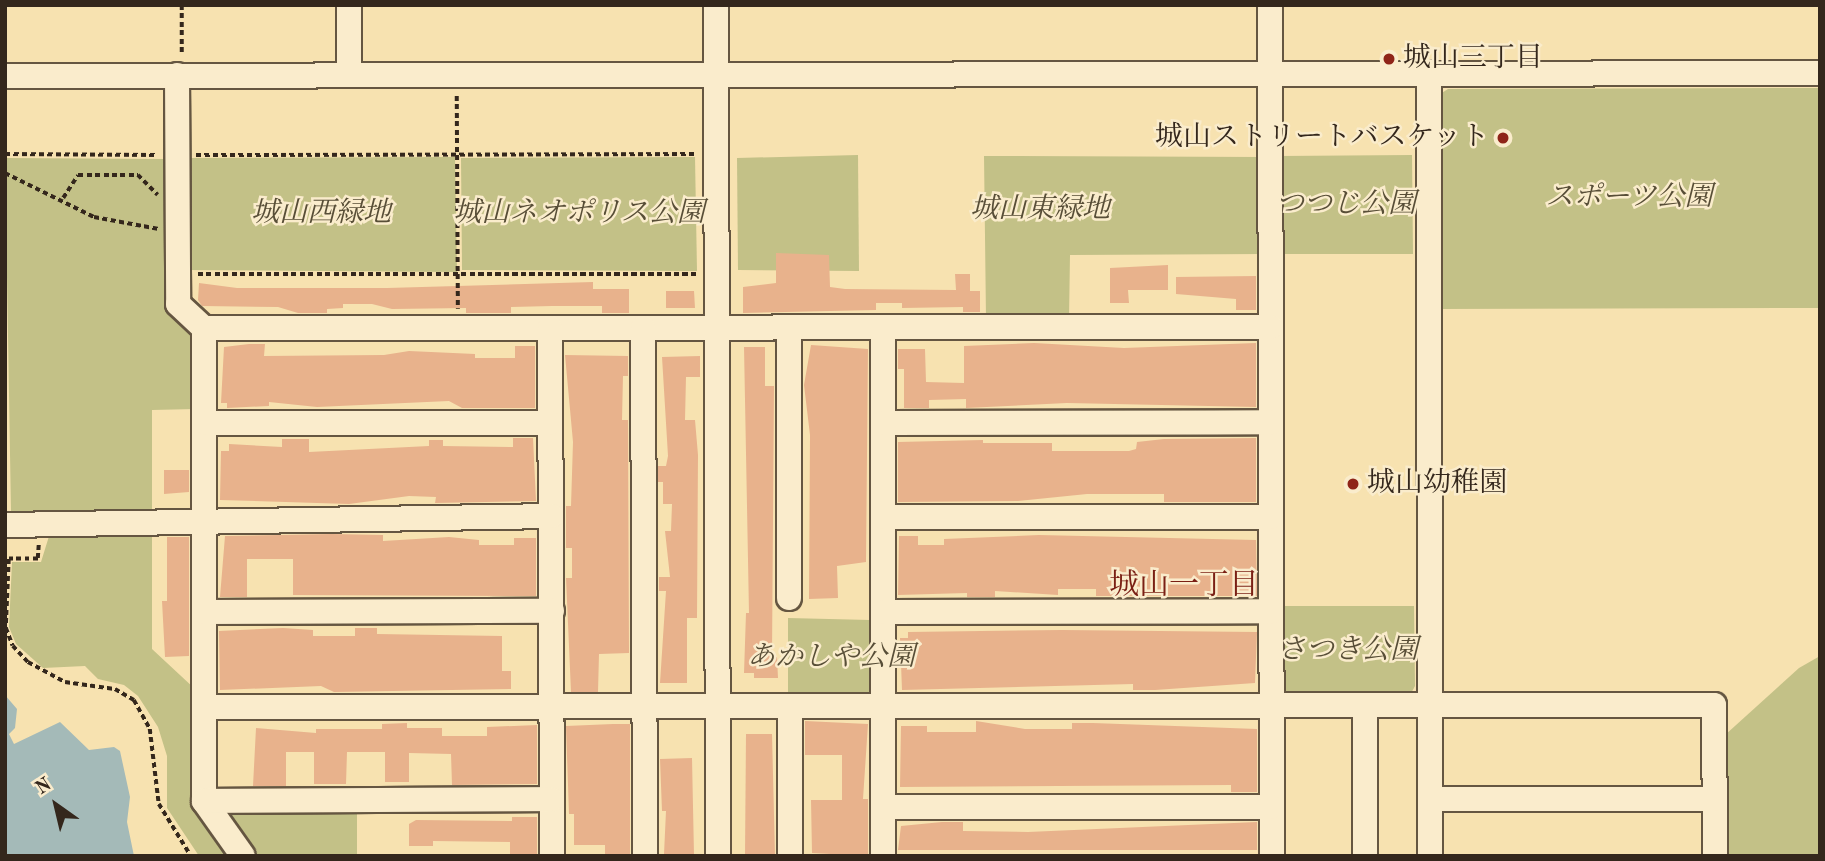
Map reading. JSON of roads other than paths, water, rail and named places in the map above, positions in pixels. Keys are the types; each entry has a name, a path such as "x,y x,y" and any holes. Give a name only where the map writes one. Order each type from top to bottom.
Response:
{"street":[{"path":"349,5 349,74"},
{"path":"716,5 718,856"},
{"path":"1270,5 1272,856"},
{"path":"179,67 178,304 204,328 1270,327"},
{"path":"5,76 179,67 349,74 1820,73"},
{"path":"1429,73 1430,856"},
{"path":"789,327 789,598"},
{"path":"204,328 204,801 243,856"},
{"path":"550,328 552,856"},
{"path":"643,328 645,856"},
{"path":"883,328 883,856"},
{"path":"883,423 1271,422"},
{"path":"206,423 550,423"},
{"path":"5,525 203,519 551,516"},
{"path":"883,517 1271,517"},
{"path":"204,612 552,611"},
{"path":"884,612 1271,611"},
{"path":"1365,705 1365,856"},
{"path":"204,707 1714,705 1715,856"},
{"path":"790,706 790,856"},
{"path":"204,801 551,799"},
{"path":"1430,799 1715,799"},
{"path":"883,807 1271,807"}],"water":[{"path":"5,695 17,709 15,728 9,734 14,744 60,722 89,750 114,747 120,751 130,797 127,822 134,856 5,856"}],"place":[{"name":"城山三丁目","path":"1389,59"},
{"name":"城山ストリートバスケット","path":"1503,138"},
{"name":"城山幼稚園","path":"1353,484"}],"district":[{"name":"城山一丁目","path":"1184,586"}],"park label":[{"name":"スポーツ公園","path":"1629,198"},
{"name":"つつじ公園","path":"1346,205"},
{"name":"城山東緑地","path":"1040,210"},
{"name":"城山西緑地","path":"321,214"},
{"name":"城山ネオポリス公園","path":"579,214"},
{"name":"さつき公園","path":"1348,651"},
{"name":"あかしや公園","path":"831,658"}]}
